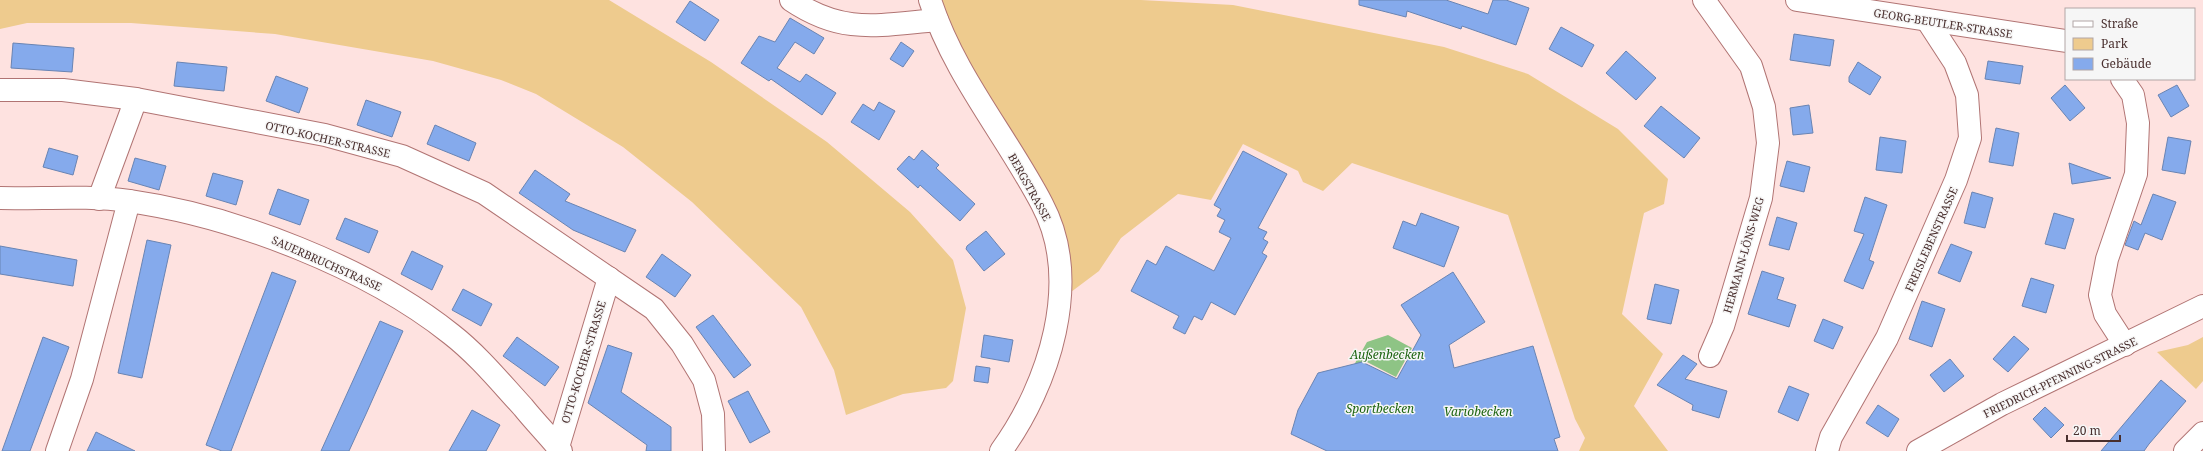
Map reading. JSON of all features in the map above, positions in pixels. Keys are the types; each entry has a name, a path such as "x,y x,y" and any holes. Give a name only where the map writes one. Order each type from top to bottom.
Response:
{"street":[{"path":"791,0 814,15 849,24 885,25 933,10"},
{"name":"HERMANN-LÖNS-WEG","path":"1704,0 1751,66 1764,107 1768,143 1760,198 1723,326 1710,356"},
{"name":"GEORG-BEUTLER-STRASSE","path":"1797,0 2065,41"},
{"name":"BERGSTRASSE","path":"933,10 965,77 1042,204 1049,218 1059,253 1059,301 1053,348 1028,409 1001,451"},
{"name":"FREISLEBENSTRASSE","path":"1827,451 1831,437 1863,382 1893,324 1956,180 1970,138 1967,95 1955,63 1926,20"},
{"path":"2123,80 2133,95 2138,123 2136,174 2107,259 2100,295 2105,314 2125,345"},
{"name":"OTTO-KOCHER-STRASSE","path":"0,90 63,90 136,99 325,135 402,156 484,193 654,310 682,344 704,380 713,414 714,451"},
{"path":"100,199 136,99"},
{"name":"SAUERBRUCHSTRASSE","path":"0,198 100,199 129,201 193,214 268,236 382,286 451,334 476,357 559,449"},
{"path":"57,451 82,379 129,201"},
{"name":"OTTO-KOCHER-STRASSE","path":"559,449 609,278"},
{"name":"FRIEDRICH-PFENNING-STRASSE","path":"1918,451 2002,404 2203,306"},
{"path":"2185,451 2203,433"}],"green space":[{"path":"0,0 609,0 711,62 827,142 910,212 953,260 966,308 953,381 946,388 903,394 846,415 834,370 801,307 692,202 623,147 536,94 501,80 433,61 275,34 131,23 27,23 0,29"},
{"path":"930,0 1141,0 1233,5 1444,47 1528,74 1618,129 1668,179 1664,204 1644,213 1622,314 1663,354 1634,406 1668,451 1579,451 1585,438 1575,419 1508,215 1352,163 1323,191 1303,182 1298,171 1243,144 1211,200 1178,194 1121,238 1099,271 1059,301 1059,253"},
{"path":"2203,337 2203,381 2196,389 2157,352 2188,345"}],"water":[{"name":"Außenbecken","path":"1388,335 1412,348 1396,377 1365,361 1357,376 1350,372 1367,342"}],"building":[{"path":"1359,0 1446,0 1488,14 1493,0 1506,0 1529,8 1516,45 1462,26 1461,29 1407,11 1406,17 1359,5"},
{"path":"690,1 719,20 705,41 676,22"},
{"path":"790,18 824,38 814,54 795,42 777,68 800,82 806,74 836,93 822,115 771,79 769,81 741,63 759,36 775,42"},
{"path":"1561,27 1594,45 1582,67 1549,49"},
{"path":"1794,34 1834,40 1830,66 1790,60"},
{"path":"901,42 914,51 903,67 890,59"},
{"path":"13,43 74,48 72,72 11,68"},
{"path":"1626,51 1656,78 1636,100 1606,73"},
{"path":"1988,61 2023,66 2020,84 1985,79"},
{"path":"177,62 227,67 224,91 174,86"},
{"path":"1858,62 1881,77 1870,95 1849,82 1849,77"},
{"path":"276,76 308,88 299,113 266,101"},
{"path":"2065,85 2085,108 2070,121 2051,98"},
{"path":"2177,85 2189,106 2171,117 2158,95"},
{"path":"366,100 401,112 392,137 357,125"},
{"path":"879,102 895,111 879,140 851,122 863,104 874,111"},
{"path":"1809,105 1813,133 1793,135 1790,108"},
{"path":"1661,106 1700,138 1684,158 1644,126"},
{"path":"435,125 476,143 469,161 427,144"},
{"path":"1996,128 2019,133 2013,166 1989,162"},
{"path":"1880,137 1906,141 1902,173 1876,170"},
{"path":"2168,137 2191,141 2185,174 2162,170"},
{"path":"49,148 78,156 73,175 43,167"},
{"path":"922,150 939,165 936,168 975,204 960,221 920,185 918,188 897,169 909,156 914,160"},
{"path":"1243,151 1287,174 1258,228 1267,232 1263,239 1268,242 1262,253 1267,256 1235,315 1211,302 1202,320 1194,316 1185,334 1173,328 1179,316 1131,291 1147,260 1156,265 1166,246 1214,271 1231,238 1219,232 1225,220 1217,216 1221,209 1214,205"},
{"path":"135,158 166,166 159,190 128,181"},
{"path":"1787,161 1810,167 1804,192 1780,186"},
{"path":"2069,163 2111,178 2072,184"},
{"path":"535,170 570,194 565,201 636,230 625,252 573,230 519,193"},
{"path":"213,173 243,181 236,205 206,196"},
{"path":"278,189 309,200 300,225 269,214"},
{"path":"1972,192 1993,198 1985,228 1964,223"},
{"path":"2153,194 2176,202 2162,240 2145,233 2138,250 2125,245 2134,221 2141,225"},
{"path":"1865,197 1887,205 1869,260 1874,262 1863,289 1844,281 1864,234 1854,231"},
{"path":"1421,213 1459,227 1444,267 1393,248 1403,221 1416,226"},
{"path":"2054,213 2074,219 2065,249 2045,244"},
{"path":"1777,217 1797,223 1789,250 1769,245"},
{"path":"345,218 378,231 369,253 336,239"},
{"path":"986,231 1005,254 984,271 966,249 967,246"},
{"path":"147,240 171,245 142,378 118,373"},
{"path":"1951,244 1972,252 1960,282 1938,273"},
{"path":"0,246 77,260 73,286 0,274"},
{"path":"412,251 443,266 432,290 401,274"},
{"path":"662,254 691,275 675,297 646,277"},
{"path":"1762,271 1784,278 1777,299 1796,305 1789,327 1748,314"},
{"path":"272,272 296,281 231,451 222,451 206,445"},
{"path":"1453,272 1485,322 1449,345 1454,368 1533,346 1560,437 1554,439 1558,451 1327,451 1291,434 1298,410 1318,373 1362,362 1397,379 1421,335 1401,305"},
{"path":"2031,278 2054,285 2046,313 2022,306"},
{"path":"1655,284 1679,290 1671,324 1647,319"},
{"path":"463,289 492,304 481,326 452,310"},
{"path":"1922,301 1945,309 1932,347 1909,339"},
{"path":"713,315 751,365 734,378 696,327"},
{"path":"1823,319 1843,327 1833,349 1814,341"},
{"path":"380,321 403,331 366,414 349,451 321,451"},
{"path":"984,335 1013,340 1009,362 981,357"},
{"path":"2014,336 2029,349 2008,372 1993,359"},
{"path":"43,337 69,347 30,451 2,451"},
{"path":"517,337 559,367 545,386 503,356"},
{"path":"608,345 632,353 621,392 671,427 671,451 646,451 647,445 588,403"},
{"path":"1683,355 1697,364 1685,379 1727,391 1719,418 1692,410 1693,405 1657,385"},
{"path":"1950,359 1964,376 1944,392 1930,375"},
{"path":"976,366 990,368 988,383 974,381"},
{"path":"2161,380 2186,401 2144,451 2101,451"},
{"path":"1789,386 1809,394 1798,421 1778,412"},
{"path":"748,391 770,432 750,443 728,401"},
{"path":"1878,405 1899,419 1888,437 1866,423"},
{"path":"2045,407 2064,425 2051,438 2033,419"},
{"path":"472,410 500,425 486,451 449,451"},
{"path":"96,432 135,451 87,451"}],"water label":[{"name":"Sportbecken","path":"1380,408"},
{"name":"Variobecken","path":"1478,411"}]}
